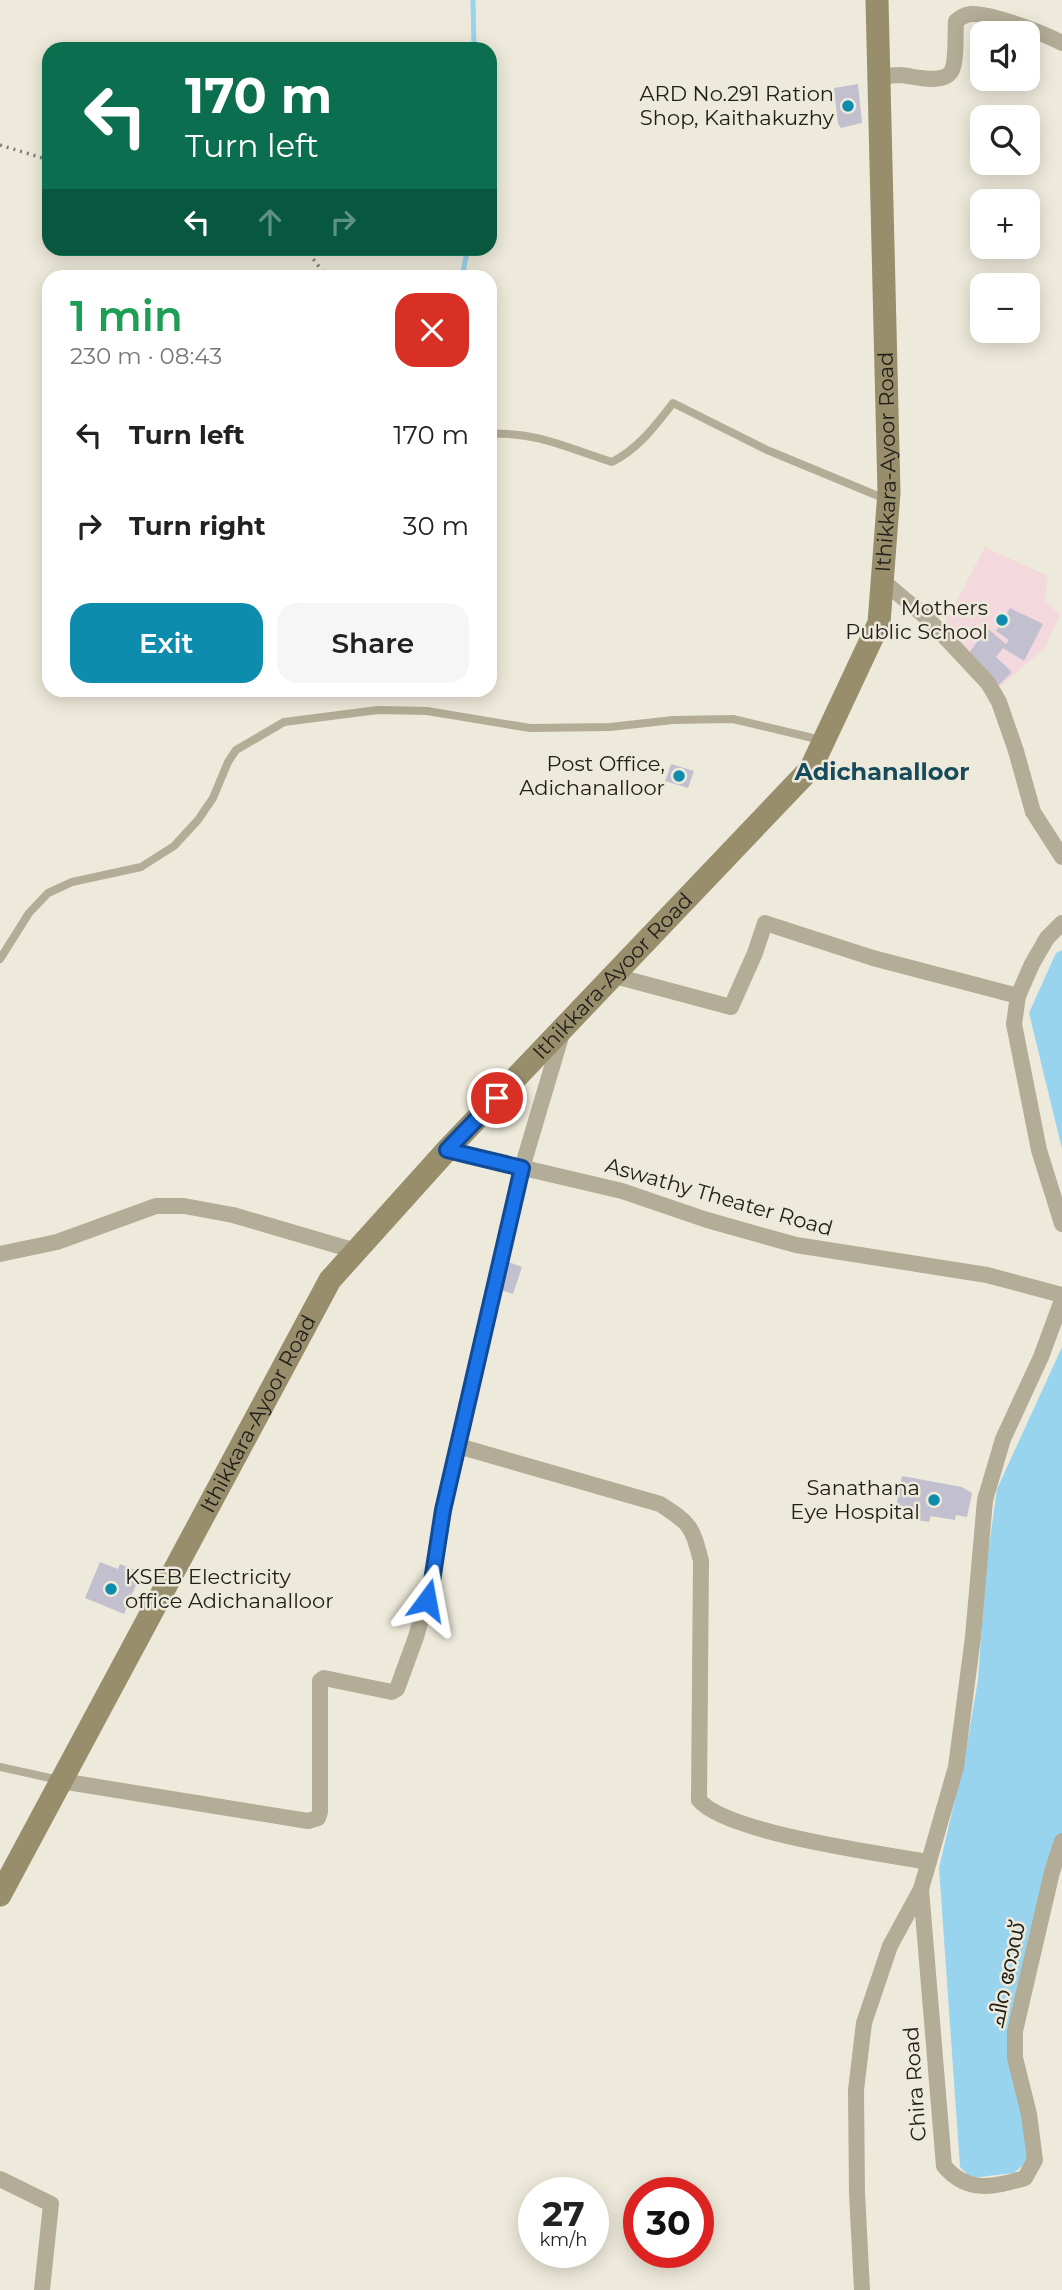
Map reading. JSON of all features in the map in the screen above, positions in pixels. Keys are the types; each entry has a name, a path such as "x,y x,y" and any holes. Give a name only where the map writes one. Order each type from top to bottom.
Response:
{"main road":[{"name":"Ithikkara-Ayoor Road","path":"0,1895 330,1280 447,1150 811,768 879,623 889,500 877,0"}],"street":[{"path":"879,77 945,77 953,65 956,21 963,15 987,16 1046,35 1062,43"},
{"path":"883,581 928,619 988,682 1003,714 1032,813 1062,857"},
{"path":"615,975 731,1007 765,923 873,958 1018,996"},
{"path":"1062,923 1047,939 1032,964 1018,996 1014,1024 1039,1150 1062,1224"},
{"path":"61,1780 308,1821 318,1818 320,1681 324,1678 392,1692 397,1689 416,1637 432,1581 443,1510 522,1168 564,1028"},
{"name":"Aswathy Theater Road","path":"447,1150 622,1191 707,1220 796,1245 988,1275 1062,1298"},
{"path":"0,1254 57,1242 156,1206 184,1206 233,1215 356,1251"},
{"path":"862,2290 856,2090 864,2023 890,1946 921,1889 956,1767 973,1637 985,1500 1003,1439 1041,1357 1062,1298"},
{"path":"458,1446 660,1504 693,1530 701,1561 699,1800 705,1808 715,1814 771,1832 929,1862"},
{"name":"ചിറ റോഡ്","path":"1035,2160 1030,2115 1015,2058 1015,2031 1055,1889 1062,1842"},
{"name":"Chira Road","path":"921,1889 944,2166 954,2179 978,2186 1003,2184 1025,2178 1035,2160"},
{"path":"0,2179 51,2204 42,2290"}],"lane":[{"path":"497,433 514,432 555,441 612,462 621,458 651,431 673,403 767,450 889,500"},
{"path":"0,959 29,913 48,893 72,882 141,867 174,846 214,798 228,762 236,750 285,722 378,710 427,711 530,728 610,727 673,720 733,719 824,741"},
{"path":"0,1767 61,1780"}],"path":[{"path":"0,145 42,158"},
{"path":"310,256 321,270"}],"shaded area":[{"name":"Mothers Public School","path":"985,547 1048,576 1045,600 1060,615 1045,648 997,689 944,625"}],"water":[{"path":"1062,950 1062,1149 1029,1013 1056,953"},
{"path":"1062,1347 1062,1833 1007,2031 1030,2159 1014,2173 971,2178 960,2167 939,1868 965,1756 978,1680 986,1568 997,1489"}],"building":[{"name":"ARD No.291 Ration Shop, Kaithakuzhy","path":"858,84 862,123 841,128 838,124 834,88"},
{"path":"1010,608 1043,624 1024,661 1003,648 996,657 1012,672 999,685 969,653 987,628 1006,644 1009,640 996,631"},
{"name":"Post Office, Adichanalloor","path":"671,764 694,771 688,788 665,781"},
{"path":"506,1261 522,1267 513,1294 497,1289"},
{"name":"Sanathana Eye Hospital","path":"902,1476 962,1487 972,1493 967,1517 956,1515 955,1520 931,1516 929,1522 910,1519 911,1510 896,1507"},
{"name":"KSEB Electricity office Adichanalloor","path":"100,1562 118,1569 120,1564 135,1570 132,1578 138,1580 124,1614 85,1598"}],"waterway":[{"path":"473,0 474,42"},
{"path":"463,270 466,256"}],"place":[{"name":"ARD No.291 Ration Shop, Kaithakuzhy","path":"848,106"},
{"name":"Mothers Public School","path":"1002,620"},
{"name":"Post Office, Adichanalloor","path":"679,776"},
{"name":"Sanathana Eye Hospital","path":"934,1500"},
{"name":"KSEB Electricity office Adichanalloor","path":"111,1589"}],"district":[{"name":"Adichanalloor","path":"882,772"}],"route":[{"path":"427,1600 443,1510 522,1168 447,1150 497,1098"}]}
